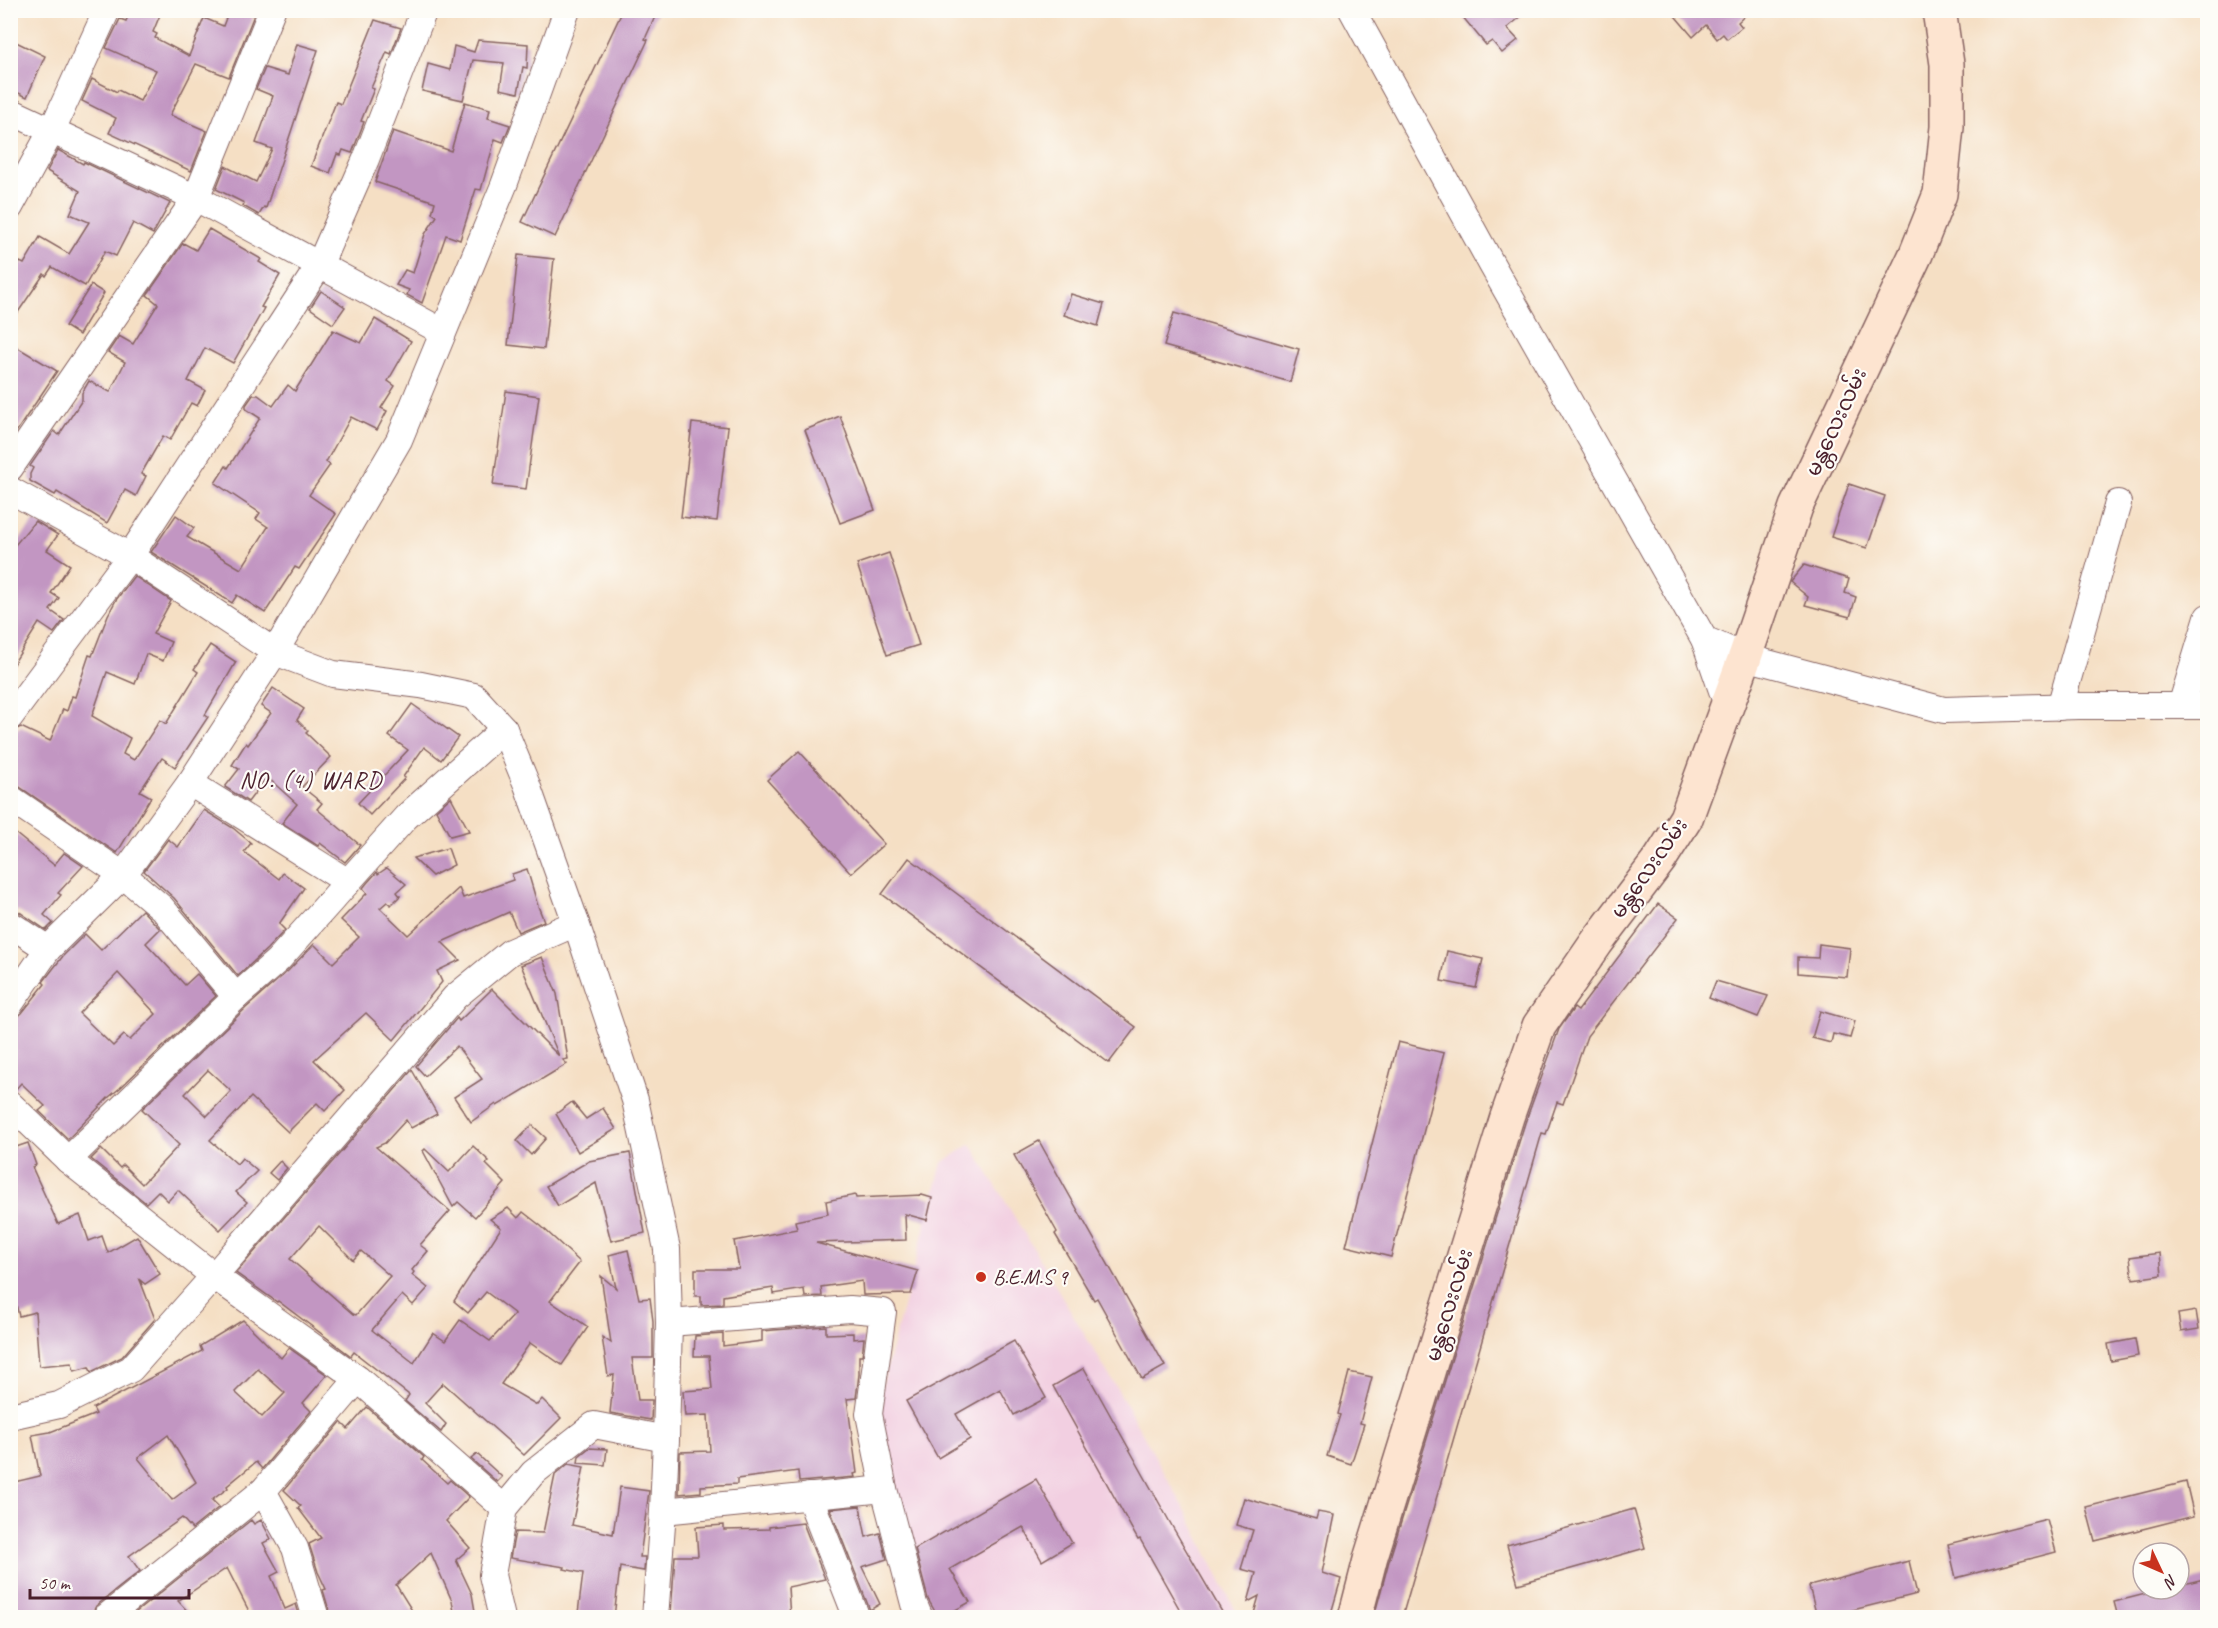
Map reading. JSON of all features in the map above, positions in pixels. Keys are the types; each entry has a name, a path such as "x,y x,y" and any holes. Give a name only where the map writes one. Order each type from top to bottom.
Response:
{"main road":[{"name":"မန္တလေးလမ်း","path":"1355,1617 1493,1162 1539,1026 1597,942 1660,859 1686,818 1745,657 1796,507 1916,254 1940,194 1947,127 1947,64 1939,10"}],"street":[{"path":"10,207 52,130 107,10"},
{"path":"10,468 196,198 272,10"},
{"path":"10,717 130,556 319,266 366,159 424,10"},
{"path":"10,1004 48,949 123,874 190,783 275,652 399,440 504,185 567,10"},
{"path":"1352,10 1492,265 1704,639 1727,705"},
{"path":"10,111 196,198 443,332"},
{"path":"10,490 130,556 275,652 333,674 421,684 474,696 504,729 528,785 635,1100 667,1249 669,1323 666,1439 656,1617"},
{"path":"2060,707 2118,503"},
{"path":"2181,706 2208,617"},
{"path":"1704,639 1745,657 1944,710 2208,706"},
{"path":"68,1160 236,997 278,960 406,817 504,729"},
{"path":"190,783 348,882"},
{"path":"10,798 123,874 162,908 236,997"},
{"path":"10,1416 58,1405 131,1369 455,997 510,952 576,923"},
{"path":"10,924 48,949"},
{"path":"10,1104 68,1160 214,1276 358,1379 504,1508"},
{"path":"669,1323 850,1309 883,1312 869,1414 884,1489 914,1604 920,1617"},
{"path":"105,1617 263,1491 358,1379"},
{"path":"502,1617 492,1575 504,1508 533,1473 594,1425 666,1439"},
{"path":"663,1511 884,1489"},
{"path":"263,1491 295,1548 316,1617"},
{"path":"809,1496 857,1617"}],"shaded area":[{"name":"B.E.M.S 9","path":"971,1144 1119,1392 1188,1515 1239,1617 933,1617 917,1582 875,1412 942,1163"}],"building":[{"path":"131,10 162,10 153,32 157,34 155,38 189,56 204,18 223,26 229,10 242,10 254,15 229,77 196,64 170,115 207,131 191,171 109,133 116,118 82,101 92,79 140,101 156,70 106,48 120,19 126,21"},
{"path":"623,10 658,10 645,39 648,40 555,237 522,222"},
{"path":"1457,10 1529,10 1507,28 1518,40 1502,53 1492,41 1486,45"},
{"path":"1670,10 1751,10 1738,22 1742,27 1727,39 1723,34 1717,39 1706,25 1693,37"},
{"path":"375,20 401,28 391,54 387,52 371,88 374,89 361,121 364,122 352,153 343,150 341,155 337,154 330,173 311,166 336,102 341,104"},
{"path":"10,39 45,56 27,97 10,89"},
{"path":"478,40 528,44 527,68 523,67 518,93 500,89 504,63 473,60 463,100 422,91 428,64 450,70 454,46 474,52"},
{"path":"297,44 318,50 266,208 264,207 259,215 243,206 244,203 216,189 225,166 256,182 272,149 256,143 273,96 256,89 265,68 288,75"},
{"path":"465,102 490,109 488,118 510,125 503,142 495,139 481,190 476,189 460,240 446,235 422,303 407,295 409,290 396,285 405,270 413,273 425,234 437,216 432,213 435,202 375,182 393,131 451,151"},
{"path":"58,150 83,164 84,162 170,203 153,234 133,223 116,256 105,251 85,286 52,267 46,276 44,274 10,324 10,277 20,262 24,264 40,237 69,254 89,222 70,214 80,191 47,171"},
{"path":"209,229 261,259 259,262 280,275 233,363 205,348 188,381 205,390 197,406 191,403 170,440 163,436 141,474 146,476 136,496 125,490 107,523 57,492 55,495 30,481 33,468 30,466 54,431 59,435 82,400 82,393 89,381 110,392 125,362 108,352 119,336 133,344 158,304 147,295 183,243 196,250"},
{"path":"518,255 554,259 544,349 508,345"},
{"path":"91,285 104,293 79,335 65,326"},
{"path":"321,291 345,307 333,324 310,308"},
{"path":"1071,294 1104,304 1098,326 1064,315"},
{"path":"1174,313 1299,349 1290,382 1164,346"},
{"path":"375,319 411,341 388,381 395,386 381,408 387,411 377,430 351,417 326,462 330,465 309,495 336,514 299,569 295,567 265,613 237,595 232,603 151,552 176,515 194,528 187,537 241,569 268,527 256,519 260,513 215,483 226,466 228,468 260,418 246,409 246,405 253,395 258,395 273,406 288,385 295,391 333,330 361,343"},
{"path":"10,343 57,371 10,441"},
{"path":"506,391 539,396 526,489 493,485"},
{"path":"840,416 875,510 840,523 805,430"},
{"path":"692,423 728,427 717,521 681,517"},
{"path":"1849,484 1885,496 1867,548 1831,537"},
{"path":"35,521 58,535 47,550 70,565 51,593 59,598 50,610 64,620 54,633 39,623 10,669 10,551"},
{"path":"889,553 919,645 887,655 857,564"},
{"path":"1804,565 1849,579 1845,593 1856,597 1850,617 1805,605 1808,597 1790,582"},
{"path":"134,576 171,601 153,634 171,642 163,661 146,654 135,684 107,672 92,716 130,738 123,754 134,760 160,720 166,724 198,672 194,669 210,645 236,662 205,715 208,717 175,767 162,758 140,791 151,797 117,853 18,786 10,783 10,732 21,727 50,741 63,709 67,711 72,696 75,697 89,655 92,656 108,615"},
{"path":"273,688 304,709 297,720 308,731 306,733 331,757 302,787 322,803 317,809 360,845 345,862 320,843 318,846 282,823 297,804 267,777 248,802 225,787 239,769 232,765 246,743 248,745 271,713 261,706"},
{"path":"412,704 458,737 441,760 424,747 403,777 405,778 370,815 358,803 408,750 389,736"},
{"path":"799,751 884,844 851,873 767,780"},
{"path":"451,797 469,831 450,836 436,810"},
{"path":"204,810 233,828 251,843 244,852 279,879 283,873 304,888 279,924 285,930 238,976 174,898 144,871 168,839 178,847"},
{"path":"10,829 54,865 64,853 83,866 58,893 61,895 44,915 53,923 46,930 18,911 10,909"},
{"path":"448,848 454,865 432,876 413,858"},
{"path":"909,858 1136,1027 1109,1063 882,894"},
{"path":"387,868 406,884 397,892 400,896 391,905 387,902 380,908 408,935 459,888 463,898 513,880 512,874 527,869 544,921 518,932 509,912 442,942 460,960 437,971 442,982 394,1040 366,1013 314,1060 345,1090 325,1111 317,1103 288,1132 251,1097 210,1140 237,1164 242,1158 257,1171 236,1192 247,1202 220,1230 178,1190 168,1201 158,1191 146,1203 91,1159 101,1149 120,1168 123,1165 142,1184 179,1145 142,1109 314,944 333,963 359,937 341,920 367,893 363,888 377,872 378,874","holes":["208,1070 231,1091 207,1116 185,1094"]},
{"path":"1658,904 1678,918 1587,1036 1563,1104 1557,1102 1546,1134 1542,1133 1402,1617 1374,1617 1389,1561 1525,1123 1559,1029 1574,1008 1578,1011"},
{"path":"142,910 160,929 146,943 185,985 197,974 216,996 68,1139 39,1111 45,1106 21,1083 15,1090 10,1089 10,1023 22,1013 63,956 85,934 101,950","holes":["118,973 156,1014 130,1040 124,1035 113,1046 79,1013"]},
{"path":"1819,944 1850,948 1847,977 1798,973 1798,957 1818,958"},
{"path":"1447,951 1483,959 1476,988 1441,981"},
{"path":"542,957 557,994 568,1059 563,1060 567,1064 497,1106 496,1104 471,1122 454,1097 482,1079 457,1046 425,1076 416,1066 457,1018 459,1021 492,989 559,1056 521,965"},
{"path":"1716,981 1768,996 1758,1017 1709,998"},
{"path":"1820,1011 1855,1021 1850,1038 1833,1034 1831,1043 1812,1038"},
{"path":"1398,1042 1444,1053 1391,1257 1346,1246"},
{"path":"412,1070 437,1114 411,1128 406,1120 385,1143 376,1147 450,1211 420,1245 428,1251 412,1270 414,1272 412,1275 428,1288 413,1305 402,1295 372,1330 414,1363 433,1333 445,1341 460,1320 490,1341 515,1314 486,1292 468,1313 454,1301 501,1228 490,1219 508,1208 518,1218 523,1212 580,1262 550,1301 588,1327 562,1365 530,1343 501,1384 537,1405 542,1399 561,1418 524,1455 443,1383 425,1403 446,1424 441,1432 405,1401 409,1395 354,1352 351,1356 278,1301 236,1273","holes":["319,1226 353,1260 361,1251 390,1276 356,1315 290,1259"]},
{"path":"572,1102 586,1119 603,1108 616,1129 578,1152 556,1114"},
{"path":"532,1125 546,1138 531,1155 517,1141"},
{"path":"1039,1141 1165,1366 1142,1379 1097,1298 1094,1300 1055,1234 1057,1232 1014,1155"},
{"path":"28,1143 36,1165 32,1167 58,1224 80,1215 89,1241 102,1236 108,1253 137,1236 160,1274 145,1284 140,1280 155,1319 122,1357 91,1372 89,1367 74,1371 72,1363 39,1366 35,1312 19,1316 13,1293 10,1294 10,1149"},
{"path":"473,1146 489,1161 486,1164 505,1183 475,1217 458,1202 453,1207 423,1151 425,1149 449,1172"},
{"path":"630,1153 645,1233 611,1241 596,1183 558,1206 546,1186 589,1161"},
{"path":"280,1161 287,1168 277,1180 269,1173"},
{"path":"855,1195 856,1198 922,1195 932,1198 927,1220 905,1214 906,1240 816,1243 918,1271 911,1294 863,1295 862,1281 821,1287 822,1296 805,1297 804,1289 774,1294 773,1288 723,1296 723,1304 701,1305 701,1296 695,1296 695,1269 739,1269 734,1241 797,1229 795,1221 828,1214 826,1201"},
{"path":"628,1250 639,1299 650,1298 653,1321 653,1358 632,1358 638,1400 652,1400 651,1420 610,1413 614,1375 608,1376 602,1337 611,1343 601,1276 616,1288 609,1255"},
{"path":"2160,1253 2162,1275 2133,1279 2130,1257"},
{"path":"2196,1311 2199,1329 2181,1332 2178,1314"},
{"path":"243,1320 281,1358 289,1348 327,1375 303,1403 311,1411 262,1469 256,1462 227,1486 228,1488 212,1500 219,1507 192,1529 182,1518 129,1556 140,1571 96,1606 90,1617 15,1617 10,1611 10,1483 40,1476 32,1435 50,1432 96,1414 93,1408 202,1351 200,1346","holes":["258,1369 285,1393 262,1417 235,1392","168,1435 196,1482 172,1500 138,1458"]},
{"path":"826,1326 826,1334 853,1333 853,1339 864,1338 862,1356 859,1356 856,1398 847,1399 857,1473 854,1474 855,1477 799,1482 798,1471 737,1479 737,1484 701,1486 701,1492 679,1494 680,1452 710,1451 708,1415 685,1416 683,1391 712,1389 709,1356 694,1356 695,1336 723,1334 723,1346 762,1341 762,1331"},
{"path":"2135,1339 2138,1356 2111,1361 2108,1344"},
{"path":"1014,1341 1046,1398 1014,1415 1000,1389 956,1414 970,1439 938,1458 906,1401"},
{"path":"1084,1368 1225,1617 1184,1617 1140,1539 1138,1540 1053,1386"},
{"path":"1349,1372 1372,1377 1360,1423 1364,1424 1351,1464 1327,1456 1340,1415 1338,1414"},
{"path":"367,1407 424,1457 422,1460 447,1483 450,1480 469,1497 446,1521 470,1548 456,1560 472,1594 476,1617 455,1617 452,1601 431,1553 396,1585 416,1617 331,1617 323,1590 326,1589 309,1544 321,1538 298,1508 301,1506 284,1490 341,1422 348,1429"},
{"path":"589,1448 607,1449 605,1465 578,1463 579,1456"},
{"path":"477,1454 502,1477 497,1482 471,1459"},
{"path":"568,1464 584,1467 572,1525 613,1534 620,1487 649,1491 640,1557 645,1557 644,1571 620,1567 614,1617 578,1613 583,1573 564,1569 565,1567 510,1558 515,1532 543,1533 555,1475"},
{"path":"1036,1479 1072,1543 1042,1561 1023,1527 950,1569 970,1602 943,1617 938,1617 928,1599 915,1549"},
{"path":"2186,1482 2194,1516 2095,1541 2086,1507"},
{"path":"1244,1498 1316,1519 1318,1512 1334,1515 1322,1573 1341,1579 1330,1617 1253,1617 1259,1596 1248,1602 1256,1573 1241,1569 1253,1530 1236,1525"},
{"path":"860,1506 866,1537 880,1533 887,1559 862,1567 880,1604 870,1610 830,1509"},
{"path":"1634,1509 1645,1548 1518,1584 1507,1545"},
{"path":"2047,1519 2056,1552 1956,1578 1948,1544"},
{"path":"251,1520 254,1524 261,1520 271,1539 263,1543 279,1572 271,1576 285,1609 296,1604 300,1617 252,1617 227,1568 178,1601 193,1617 130,1617"},
{"path":"803,1523 825,1579 788,1587 790,1617 698,1617 698,1614 671,1613 675,1556 698,1556 696,1527 724,1525 724,1530 769,1529 769,1527"},
{"path":"1909,1561 1917,1594 1817,1617 1809,1586"},
{"path":"2208,1578 2208,1614 2194,1617 2118,1617 2114,1602 2131,1598 2131,1601 2191,1601 2191,1582"}],"place":[{"name":"B.E.M.S 9","path":"981,1277"}],"district":[{"name":"NO. (4) WARD","path":"311,780"}]}
